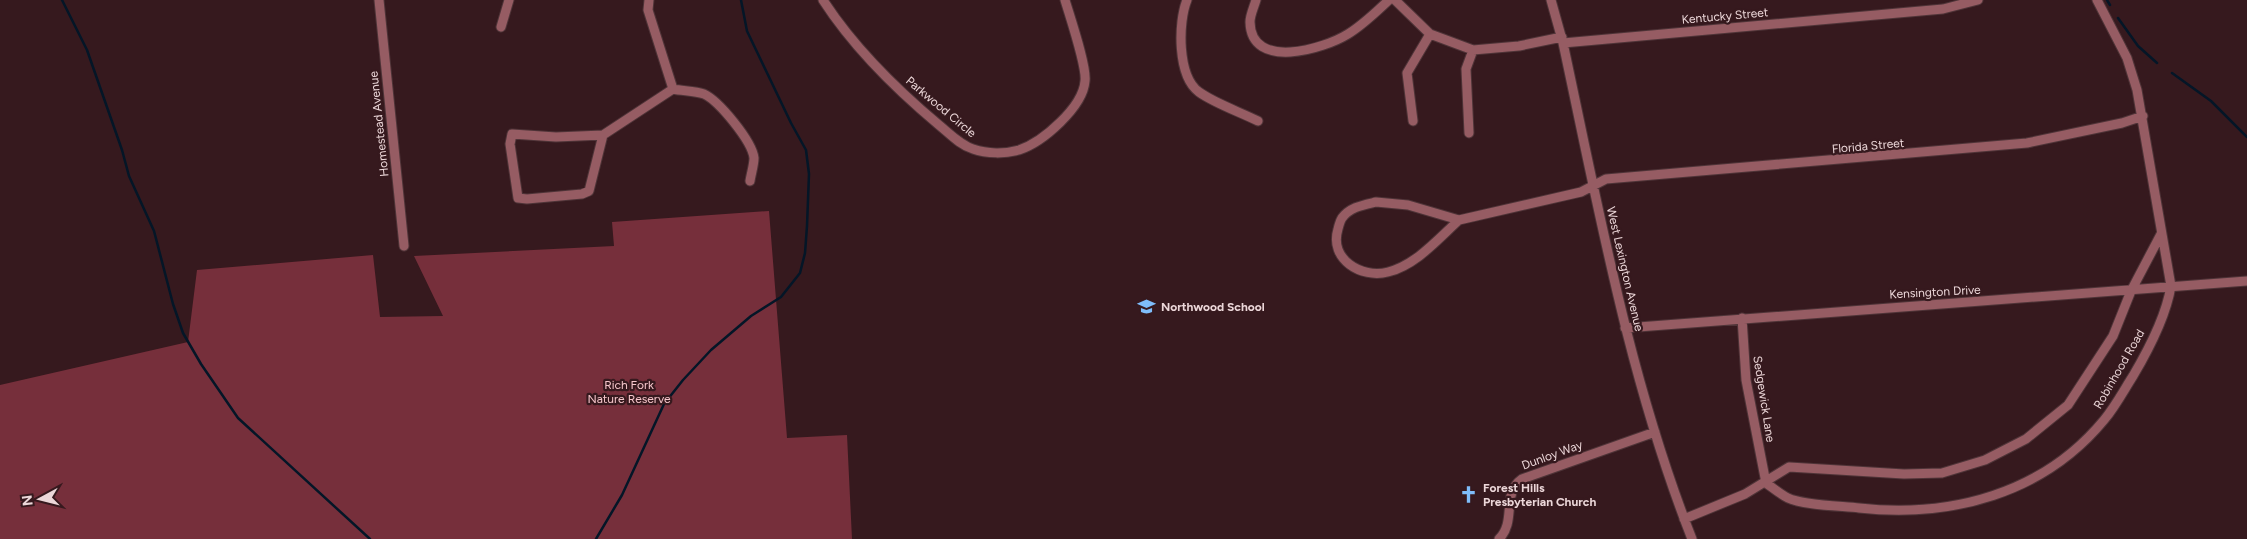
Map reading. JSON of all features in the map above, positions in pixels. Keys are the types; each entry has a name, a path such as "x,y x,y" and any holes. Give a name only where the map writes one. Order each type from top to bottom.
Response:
{"street":[{"name":"Homestead Avenue","path":"379,0 404,246"},
{"path":"501,27 509,0"},
{"path":"649,0 648,10 673,89"},
{"name":"Parkwood Circle","path":"823,0 856,44 881,72 918,108 962,144 987,153 1020,149 1037,140 1061,122 1082,94 1086,80 1066,0"},
{"path":"1187,0 1183,9 1181,41 1184,68 1197,91 1258,121"},
{"path":"1256,0 1250,22 1254,39 1263,47 1283,53 1296,52 1330,43 1347,35 1389,0"},
{"path":"1395,0 1430,34 1473,50 1466,69 1469,133"},
{"name":"West Lexington Avenue","path":"1551,0 1562,40 1625,328 1655,432 1692,539"},
{"name":"Kentucky Street","path":"1473,50 1562,40 1942,9 1978,0"},
{"name":"Robinhood Road","path":"1766,483 1788,498 1879,510 1919,511 1966,504 2024,483 2051,467 2079,446 2104,420 2139,365 2153,337 2169,299 2171,286 2143,116 2127,58 2110,21 2097,0"},
{"path":"1413,121 1407,73 1430,34"},
{"path":"603,135 589,191 582,194 545,198 522,200 518,198 510,144 512,134 556,137 603,135 673,89 703,94 713,100 740,130 749,144 754,158 750,181"},
{"name":"Florida Street","path":"1459,220 1581,192 1606,179 2028,143 2122,123 2143,116"},
{"path":"1376,202 1408,205 1459,220 1416,259 1384,273 1362,272 1348,264 1340,253 1336,236 1342,218 1356,206 1376,202"},
{"name":"Robinhood Road","path":"1684,519 1745,494 1766,483 1789,467 1895,474 1942,473 1985,460 2026,439 2068,405 2113,336 2131,291 2161,234"},
{"name":"Kensington Drive","path":"1625,328 2247,281"},
{"name":"Sedgewick Lane","path":"1742,318 1746,380 1766,483"},
{"name":"Dunloy Way","path":"1499,539 1507,528 1512,490 1522,478 1655,432"}],"green space":[{"name":"Rich Fork Nature Reserve","path":"769,211 787,438 847,435 852,539 0,539 0,385 188,342 197,270 373,255 380,317 443,316 414,256 614,246 612,222"}],"waterway":[{"path":"62,0 87,50 122,150 129,176 154,231 173,304 183,333 201,364 238,418 370,539"},
{"path":"596,539 622,495 664,404 711,350 751,316 781,297 800,273 805,253 807,226 809,174 806,150 747,31 741,0"},
{"path":"2107,0 2110,5"},
{"path":"2118,18 2138,46 2157,63"},
{"path":"2172,73 2211,101 2247,137"}],"place":[{"name":"Northwood School","path":"1147,307"},
{"name":"Forest Hills Presbyterian Church","path":"1469,495"}]}
